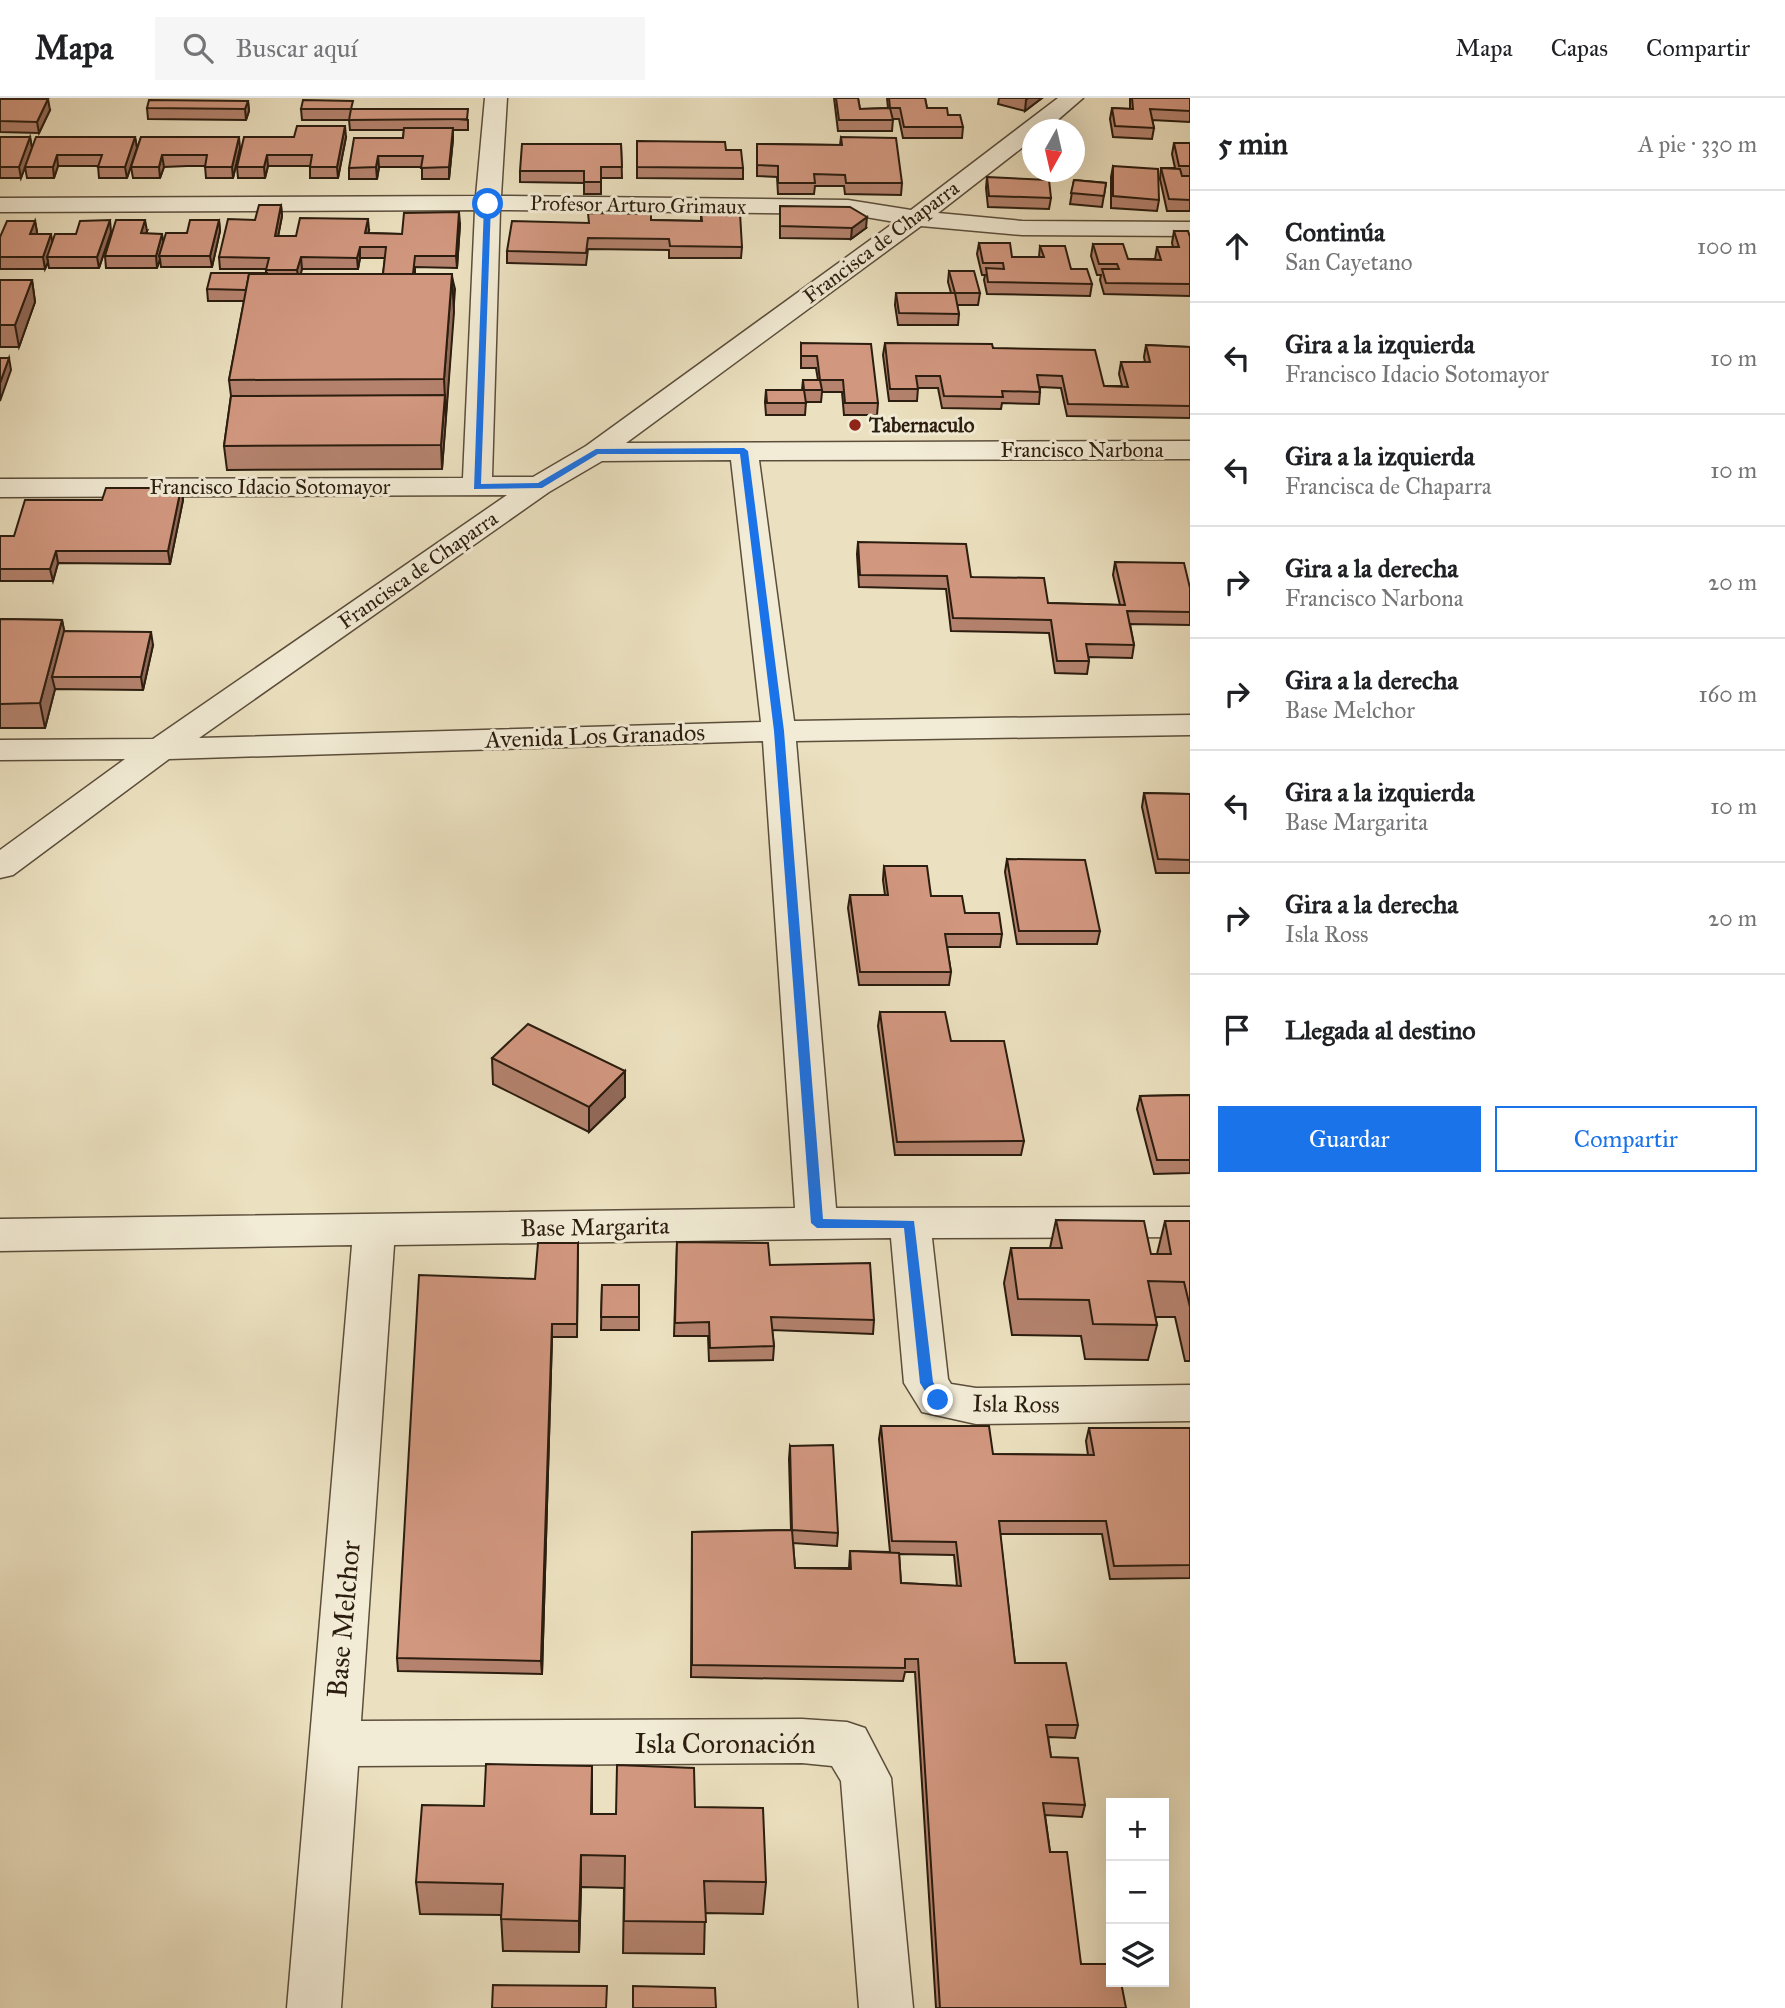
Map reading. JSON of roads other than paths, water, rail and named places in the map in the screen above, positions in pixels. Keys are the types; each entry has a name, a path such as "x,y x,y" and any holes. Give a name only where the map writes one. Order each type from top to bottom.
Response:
{"street":[{"path":"477,487 488,204 496,98"},
{"name":"Francisca de Chaparra","path":"0,867 160,749 539,486 596,452 916,218 1072,98"},
{"name":"Profesor Arturo Grimaux","path":"0,205 488,204 848,207 916,218 1021,228 1190,229"},
{"name":"Francisco Narbona","path":"596,452 1190,450"},
{"path":"744,451 779,731 817,1223"},
{"name":"Francisco Idacio Sotomayor","path":"0,488 539,486"},
{"name":"Avenida Los Granados","path":"0,750 160,749 779,731 1190,724"},
{"name":"Base Margarita","path":"0,1235 817,1223 1190,1222"},
{"name":"Isla Ross","path":"909,1224 926,1383 938,1400 976,1406 1190,1403"},
{"name":"Base Melchor","path":"314,2008 374,1231"},
{"name":"Isla Coronación","path":"334,1744 802,1741 846,1744 866,1778 886,2008"}],"place":[{"name":"Tabernaculo","path":"855,425"}]}
